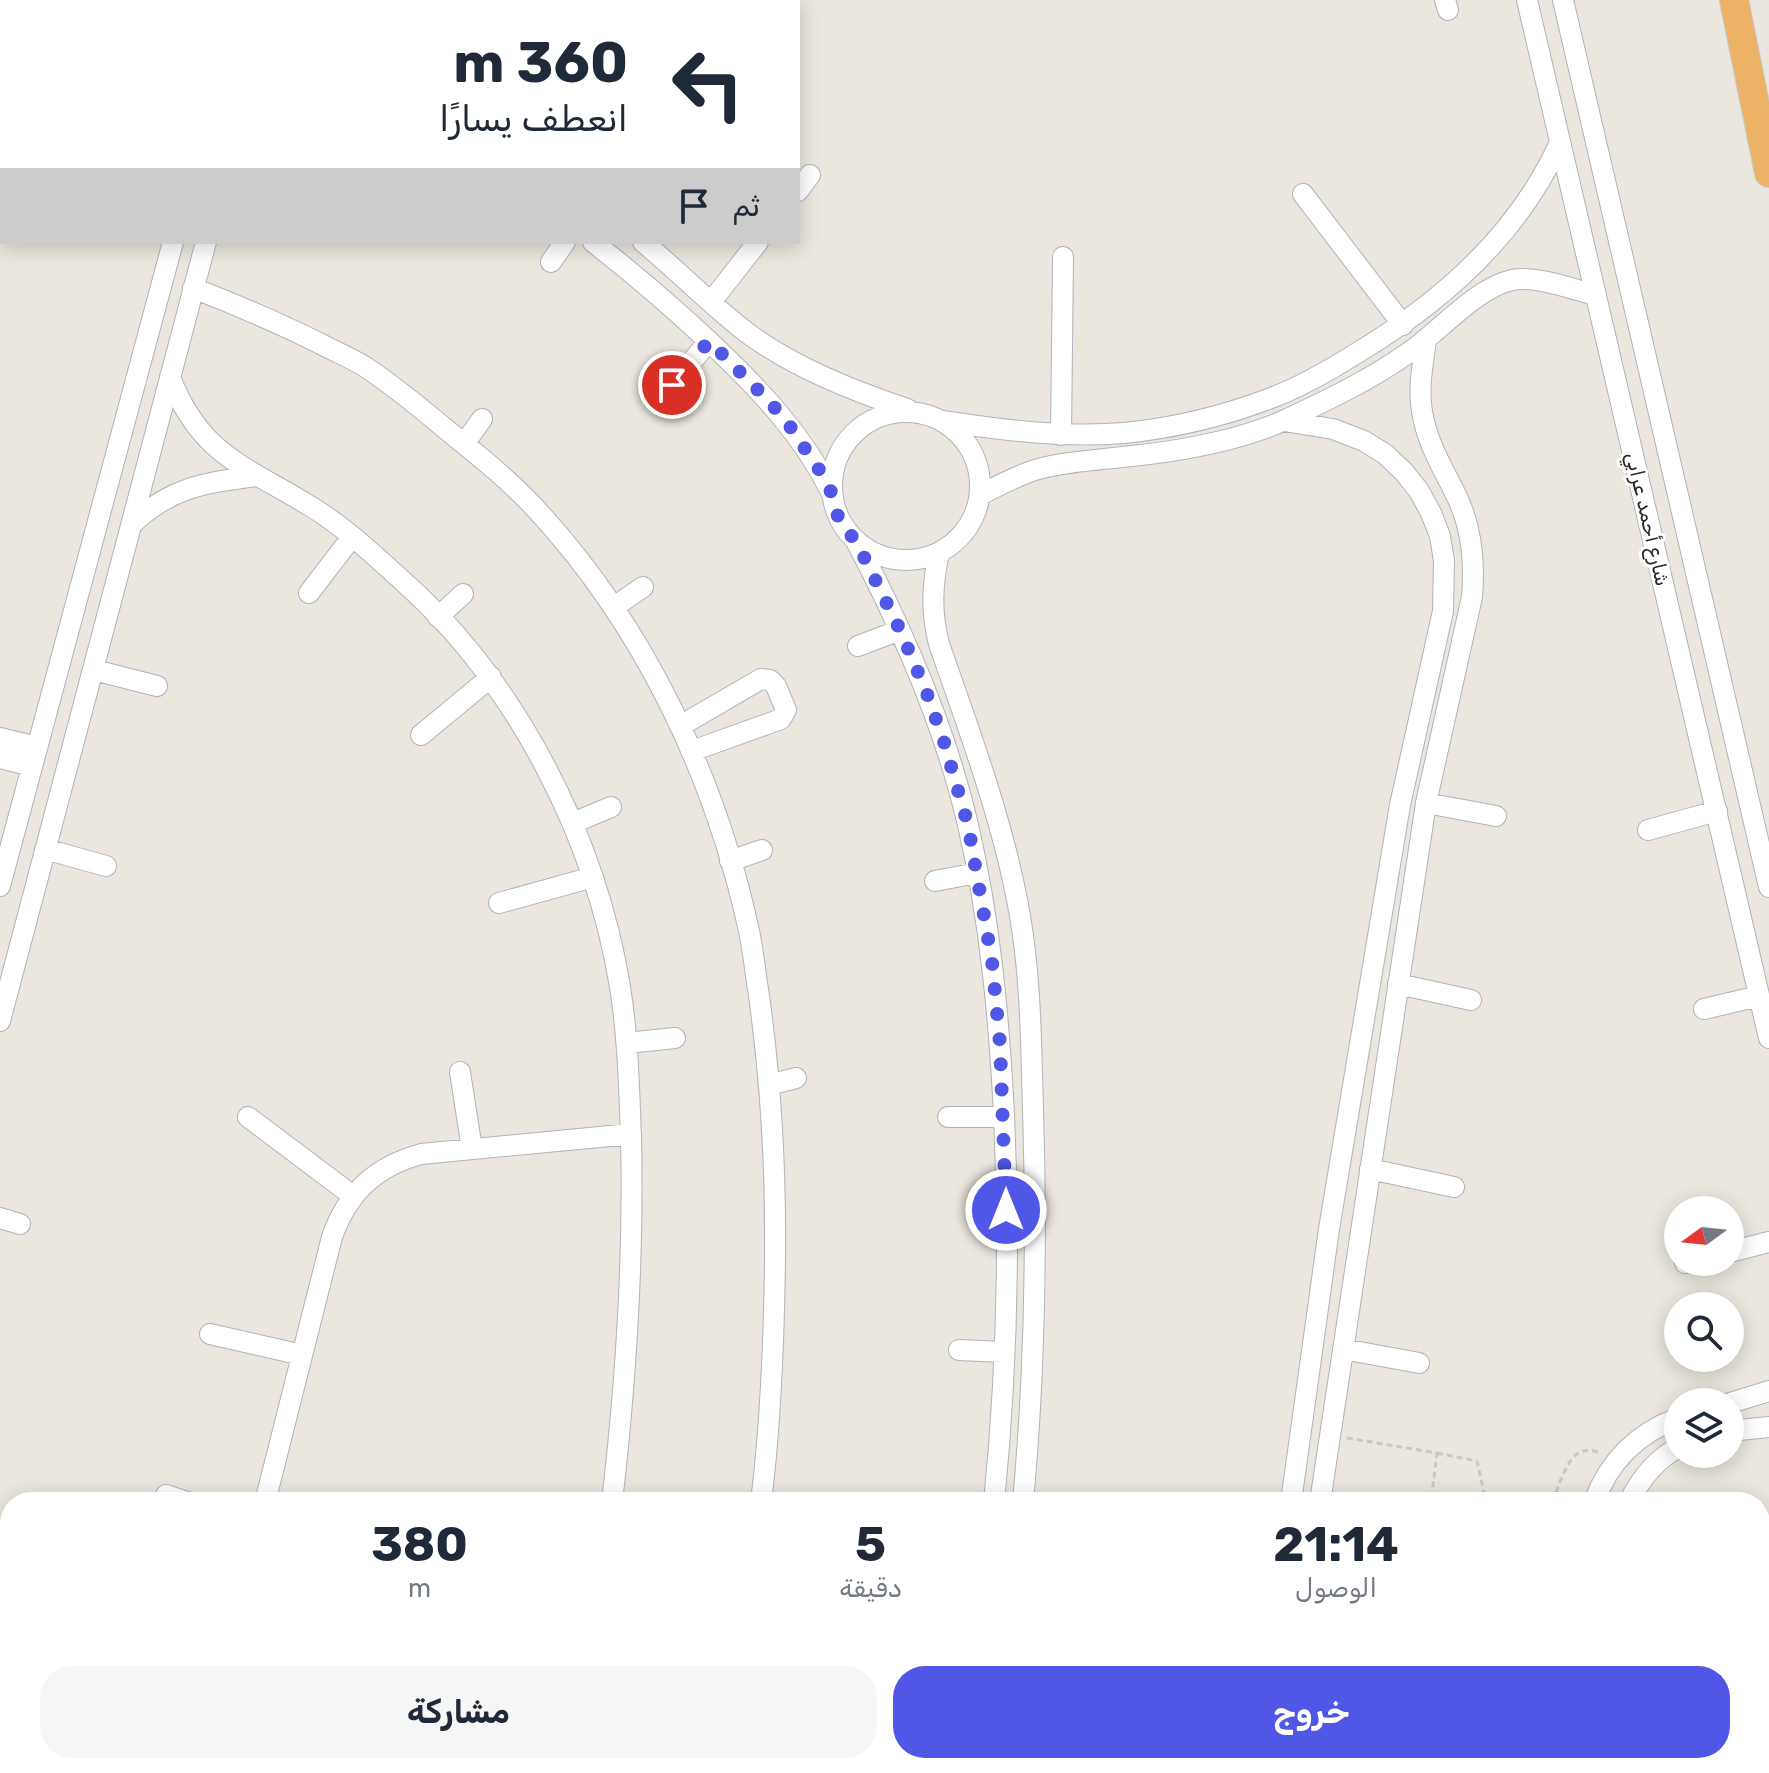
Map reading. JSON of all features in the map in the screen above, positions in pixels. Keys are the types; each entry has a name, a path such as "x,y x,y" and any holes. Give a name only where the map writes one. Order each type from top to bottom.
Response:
{"highway":[{"path":"1734,0 1769,173"}],"street":[{"path":"1528,2 1551,0"},
{"path":"1563,0 1769,887"},
{"name":"شارع أحمد عرابي","path":"1528,2 1769,1038"},
{"path":"942,421 1029,433 1126,433 1227,414 1272,398 1333,368 1403,325 1447,289 1512,223 1539,184 1560,142"},
{"path":"1303,194 1403,325"},
{"path":"0,886 165,244"},
{"path":"0,1021 4,992 94,670 205,244"},
{"path":"551,262 564,244"},
{"path":"595,244 709,341 748,378 789,425 824,477 839,520 857,543 900,630 944,742 968,825 997,1003 1004,1117 1006,1235 1004,1352 995,1492"},
{"path":"645,244 746,332 772,349 856,390 942,421 964,440 978,466 980,495 971,523 952,545 939,553 911,561 897,561 882,557 857,543"},
{"path":"711,302 756,244"},
{"path":"1061,435 1063,257"},
{"path":"980,495 1038,470 1155,454 1232,439 1284,421 1369,378 1426,341 1491,287 1512,280 1523,278 1595,295"},
{"path":"193,288 251,310 364,366 494,468 536,509 614,607 652,669 692,751 709,794 749,932 769,1085 774,1149 773,1355 762,1492"},
{"path":"672,385 709,341"},
{"path":"1322,1492 1426,803 1472,597 1472,545 1466,521 1431,446 1423,418 1420,391 1426,341"},
{"path":"170,377 185,411 215,448 256,476 312,507 352,537 410,587 438,617 491,677 541,758 573,823 593,877 612,945 627,1043 631,1134 630,1300 613,1492"},
{"path":"831,492 835,463 849,437 872,419 886,414 915,412"},
{"path":"464,444 482,419"},
{"path":"1284,421 1333,429 1364,441 1385,454 1404,472 1425,502 1440,536 1444,561 1443,611 1400,805 1329,1229 1292,1492"},
{"path":"131,525 154,505 181,490 256,476"},
{"path":"309,593 352,537"},
{"path":"939,553 933,589 935,626 1005,847 1020,916 1030,1000 1035,1160 1034,1310 1024,1492"},
{"path":"614,607 643,587"},
{"path":"438,617 463,594"},
{"path":"858,646 900,630"},
{"path":"94,670 157,686"},
{"path":"421,735 491,677"},
{"path":"680,726 761,679 770,680 776,686 786,710 781,719 692,751"},
{"path":"0,738 35,756"},
{"path":"0,758 35,756"},
{"path":"1426,803 1496,816"},
{"path":"573,823 611,807"},
{"path":"1648,830 1717,811"},
{"path":"45,849 106,866"},
{"path":"730,861 762,850"},
{"path":"935,881 977,873"},
{"path":"499,903 593,877"},
{"path":"1398,984 1471,1000"},
{"path":"1704,1009 1759,996"},
{"path":"627,1043 675,1038"},
{"path":"460,1072 472,1149"},
{"path":"769,1085 796,1078"},
{"path":"248,1117 353,1196"},
{"path":"948,1117 1004,1117"},
{"path":"268,1492 332,1237 353,1196 374,1175 421,1154 631,1134"},
{"path":"1370,1169 1454,1187"},
{"path":"1744,1248 1769,1242"},
{"path":"210,1334 302,1355"},
{"path":"1343,1349 1419,1363"},
{"path":"959,1350 1004,1352"},
{"path":"1744,1399 1769,1391"},
{"path":"1303,1419 1331,1430"},
{"path":"1598,1492 1613,1465 1636,1440 1664,1424"},
{"path":"1744,1430 1769,1427"},
{"path":"1634,1492 1652,1467 1664,1458"}],"path":[{"path":"1331,1430 1477,1461 1484,1492"},
{"path":"1557,1492 1573,1456 1584,1450 1603,1452 1613,1465"},
{"path":"1432,1492 1437,1453"}],"route":[{"path":"672,385 709,341 748,378 789,425 824,477 839,520 857,543 882,591 926,691 968,825 989,941 1000,1044 1006,1210"}]}
